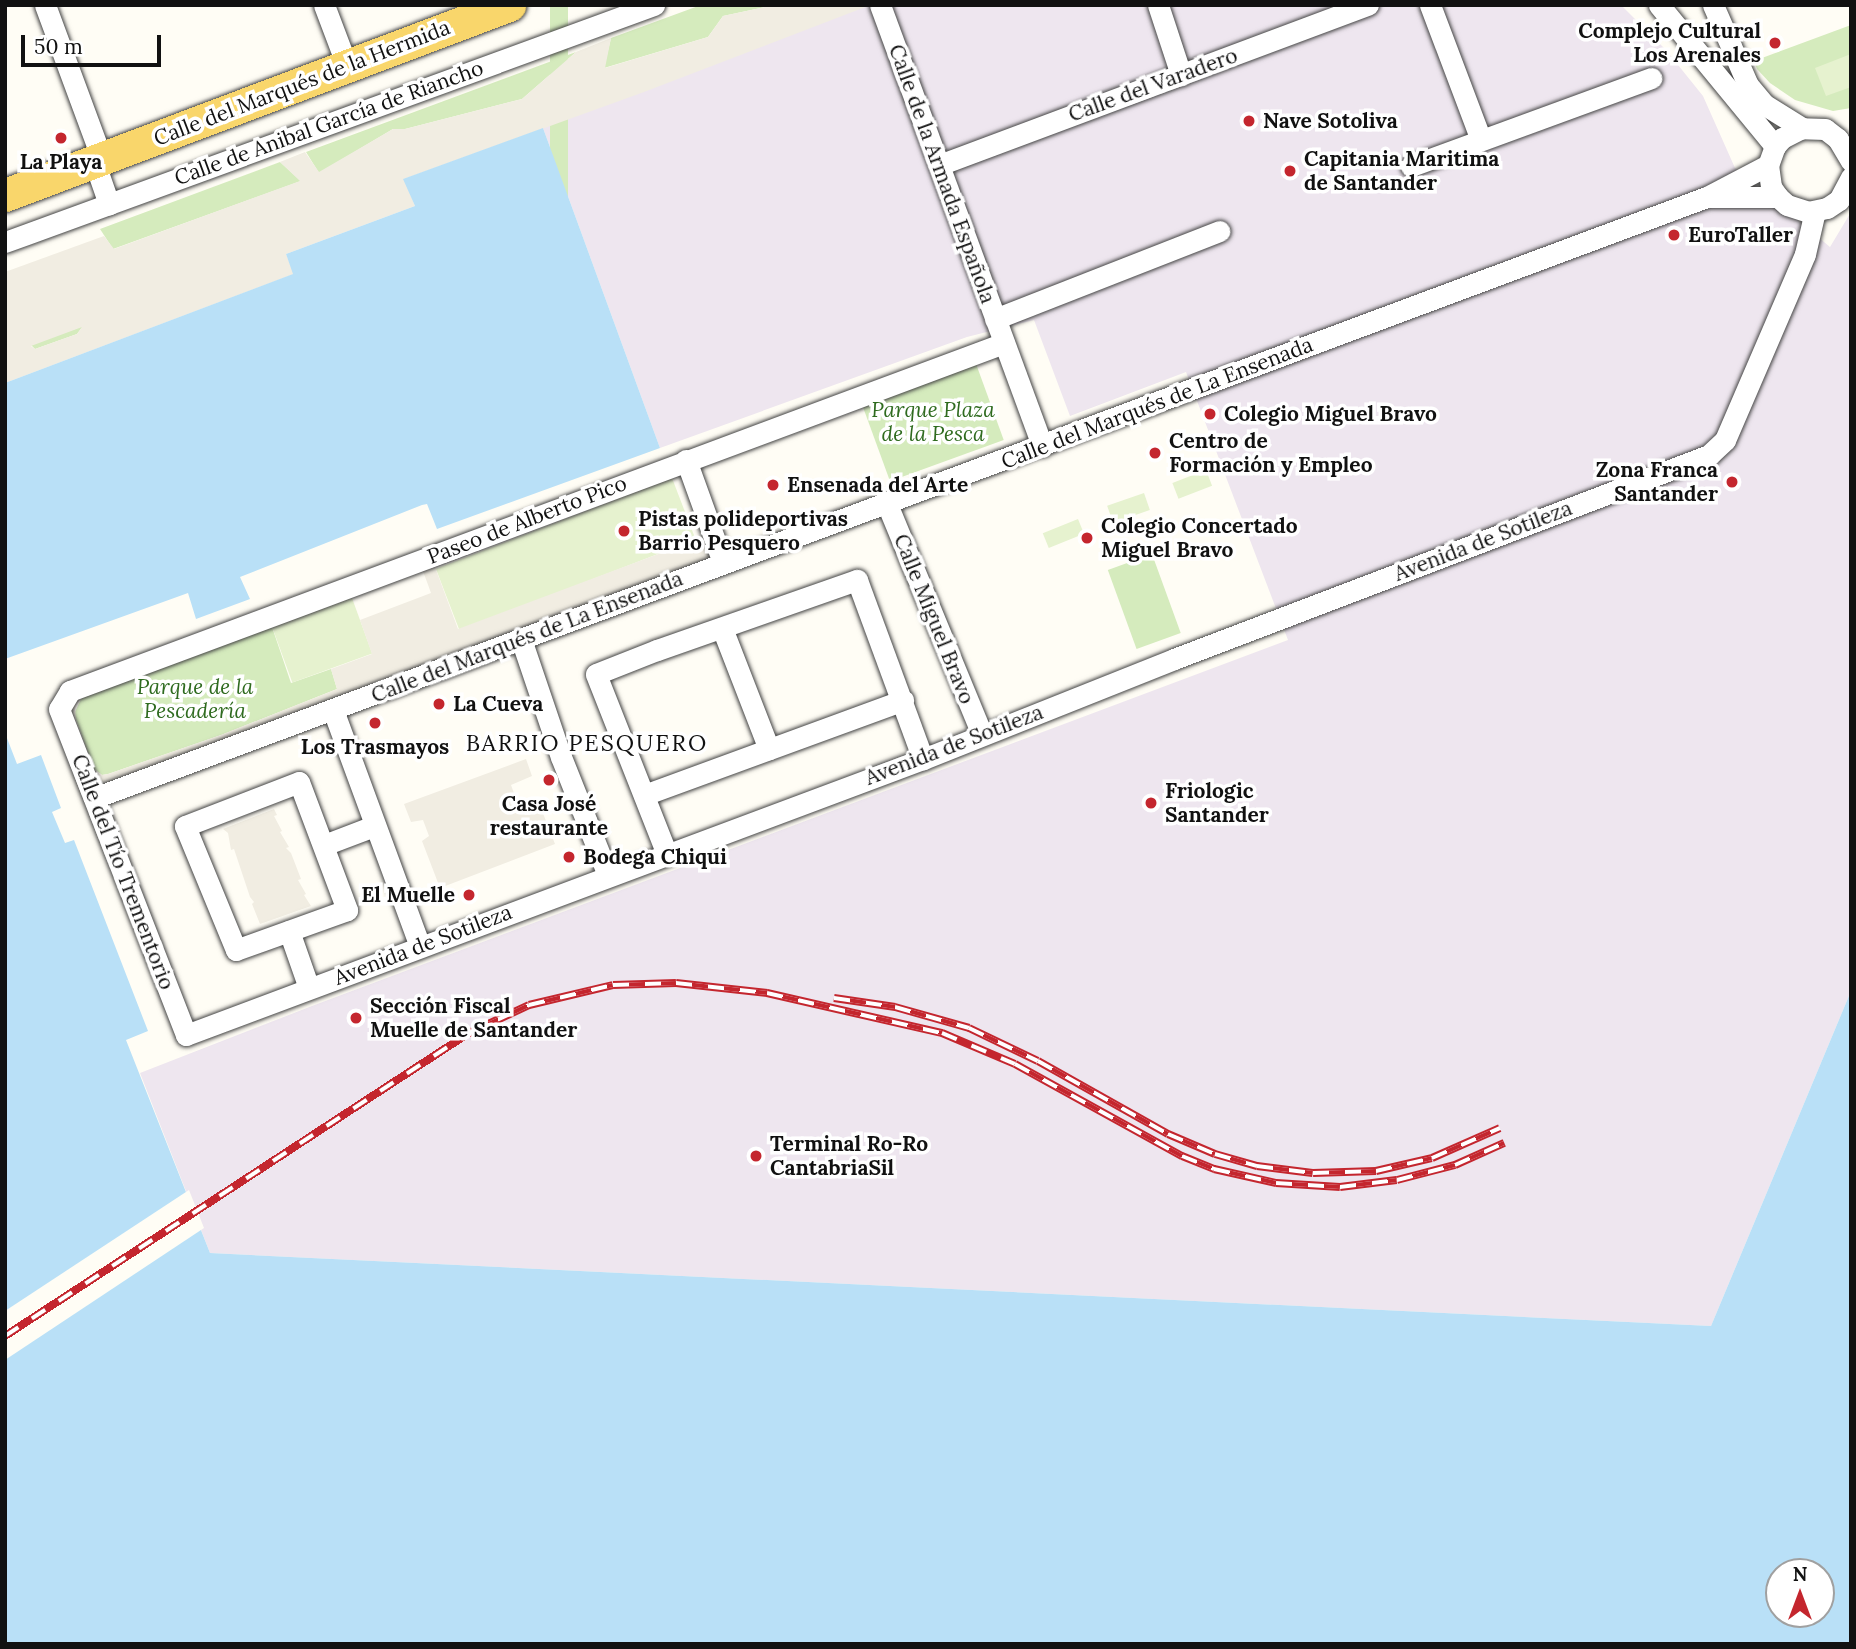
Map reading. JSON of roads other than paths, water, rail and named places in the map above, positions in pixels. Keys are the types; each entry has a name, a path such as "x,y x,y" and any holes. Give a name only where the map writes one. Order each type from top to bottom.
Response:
{"main road":[{"name":"Calle del Marqués de la Hermida","path":"5,195 98,160 342,54 509,5"}],"street":[{"path":"45,5 98,160 109,204"},
{"path":"324,5 342,54"},
{"name":"Calle de Anibal García de Riancho","path":"5,242 654,5"},
{"name":"Calle de la Armada Española","path":"880,5 1042,446"},
{"path":"1158,5 1181,75"},
{"name":"Calle del Varadero","path":"939,165 1368,5"},
{"path":"1430,5 1481,140"},
{"path":"1659,5 1771,156 1768,175 1778,197 1798,210 1815,211 1839,200 1851,177"},
{"path":"1713,5 1748,85 1765,105 1802,128 1851,127"},
{"path":"1411,166 1651,78"},
{"name":"Calle del Marqués de La Ensenada","path":"93,798 723,563 887,505 1526,262 1707,197 1771,156 1791,132 1802,128"},
{"path":"1825,129 1838,139 1851,161"},
{"name":"Calle del Marqués de La Ensenada","path":"1707,197 1778,197"},
{"name":"Avenida de Sotileza","path":"186,1035 666,852 923,759 1718,449 1805,254 1815,211"},
{"path":"996,319 1219,232"},
{"name":"Paseo de Alberto Pico","path":"59,709 70,691 1004,342"},
{"path":"686,460 723,563"},
{"name":"Calle Miguel Bravo","path":"887,505 982,734"},
{"path":"666,852 596,674 857,579 923,759"},
{"path":"722,628 769,749"},
{"path":"521,639 561,757 608,875"},
{"path":"644,795 903,700"},
{"name":"Calle del Tío Trementorio","path":"59,709 186,1035"},
{"path":"333,710 420,947"},
{"path":"299,782 324,845 347,910 236,950 185,825 299,782"},
{"path":"324,845 374,826"},
{"path":"289,931 309,988"}],"water":[{"path":"543,128 660,448 437,529 427,504 422,505 240,577 250,599 196,619 188,593 5,659 5,383 293,274 286,254 415,206 403,179"},
{"path":"5,733 17,764 41,755 61,808 52,812 65,843 74,840 148,1031 126,1040 210,1253 1711,1326 1851,991 1851,1644 5,1644"}],"railway":[{"path":"5,1336 469,1033 529,1005 613,985 676,983 767,993 942,1033 1015,1064 1182,1156 1214,1169 1276,1183 1340,1187 1397,1180 1455,1165 1504,1143"},
{"path":"834,998 895,1007 969,1028 1038,1061 1168,1134 1215,1154 1257,1166 1313,1173 1376,1171 1432,1158 1500,1128"}],"place":[{"name":"Complejo Cultural Los Arenales","path":"1775,43"},
{"name":"Nave Sotoliva","path":"1249,121"},
{"name":"La Playa","path":"61,138"},
{"name":"Capitania Maritima de Santander","path":"1290,171"},
{"name":"EuroTaller","path":"1674,235"},
{"name":"Colegio Miguel Bravo","path":"1210,414"},
{"name":"Centro de Formación y Empleo","path":"1155,453"},
{"name":"Zona Franca Santander","path":"1732,482"},
{"name":"Ensenada del Arte","path":"773,485"},
{"name":"Pistas polideportivas Barrio Pesquero","path":"624,531"},
{"name":"Colegio Concertado Miguel Bravo","path":"1087,538"},
{"name":"La Cueva","path":"439,704"},
{"name":"Los Trasmayos","path":"375,723"},
{"name":"Casa José restaurante","path":"549,780"},
{"name":"Friologic Santander","path":"1151,803"},
{"name":"Bodega Chiqui","path":"569,857"},
{"name":"El Muelle","path":"469,895"},
{"name":"Sección Fiscal Muelle de Santander","path":"356,1018"},
{"name":"Terminal Ro-Ro CantabriaSil","path":"756,1156"}],"district":[{"name":"BARRIO PESQUERO","path":"587,743"}],"park label":[{"name":"Parque Plaza de la Pesca","path":"933,422"},
{"name":"Parque de la Pescadería","path":"195,699"}]}
